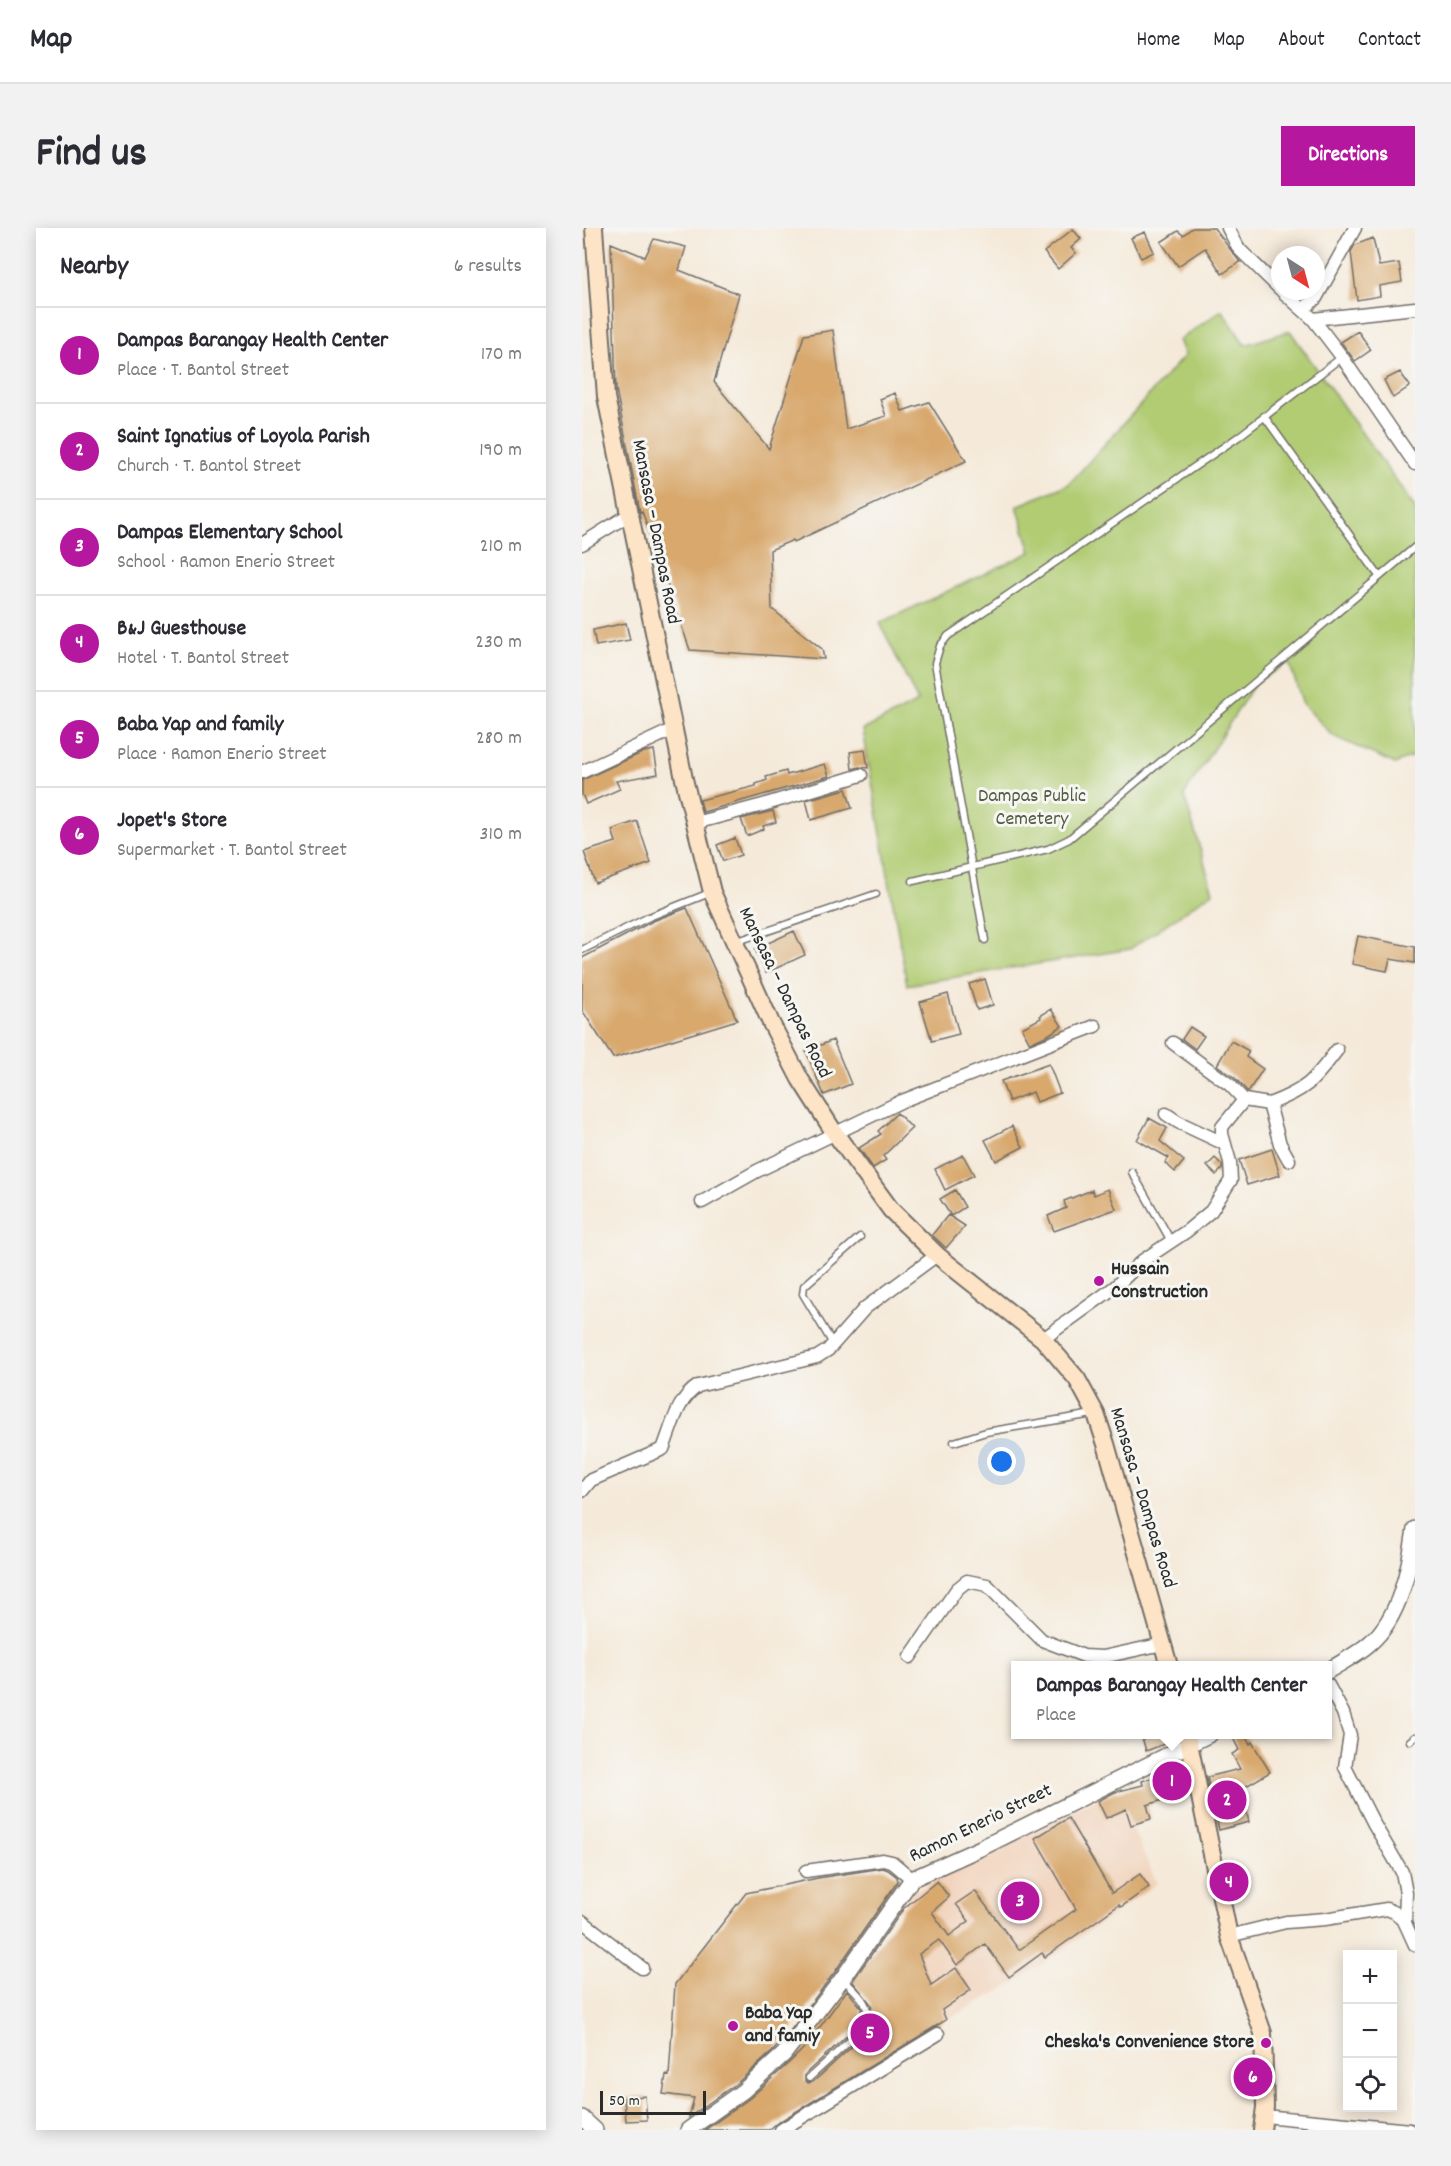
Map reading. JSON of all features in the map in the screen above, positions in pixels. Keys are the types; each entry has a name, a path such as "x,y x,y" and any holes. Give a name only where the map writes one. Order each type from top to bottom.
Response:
{"main road":[{"name":"Mansasa – Dampas Road","path":"594,228 606,397 674,729 712,892 771,1023 800,1079 834,1132 891,1210 937,1255 1043,1339 1077,1379 1096,1414 1168,1661"},
{"path":"1188,1740 1229,1936 1263,2033 1263,2123"}],"street":[{"path":"1228,228 1239,249 1271,280"},
{"path":"1303,310 1316,298 1355,228"},
{"path":"1292,300 1313,319 1342,357 1415,464"},
{"path":"1313,319 1415,308"},
{"path":"582,544 630,513"},
{"path":"582,772 674,729"},
{"path":"695,823 861,775"},
{"path":"702,1202 834,1132 902,1101 1095,1026"},
{"path":"1173,1043 1230,1085 1244,1100 1269,1104 1304,1088 1317,1076 1337,1050"},
{"path":"1043,1339 1114,1287 1142,1261 1187,1231 1211,1211 1231,1180 1230,1162 1222,1127 1244,1100"},
{"path":"1269,1104 1280,1144 1289,1160"},
{"path":"1166,1114 1225,1144"},
{"path":"582,1491 591,1480 663,1449 680,1403 690,1390 698,1386 818,1357 828,1350 866,1308 937,1255"},
{"path":"1332,1668 1371,1642 1411,1583 1415,1529"},
{"path":"910,1657 957,1589 967,1581 987,1585 1042,1640 1084,1656 1103,1657 1163,1644"},
{"path":"1332,1692 1343,1713 1350,1735 1345,1767 1402,1872 1406,1893 1405,1923"},
{"name":"Ramon Enerio Street","path":"688,2130 743,2091 784,2054 842,1979 912,1879 983,1846 1188,1740"},
{"path":"806,1871 883,1860 892,1862 912,1879"},
{"path":"1229,1936 1286,1922 1325,1919 1387,1909 1396,1913 1405,1923 1415,1945"},
{"path":"582,1921 642,1968"},
{"path":"781,2130 938,2034"},
{"path":"582,2118 595,2130"},
{"path":"1263,2123 1410,2130"}],"lane":[{"path":"985,940 935,663 940,646 948,636 1238,437 1342,357"},
{"path":"1264,416 1379,576"},
{"path":"913,881 1048,849 1069,840 1415,547"},
{"path":"582,950 649,917 712,892"},
{"path":"735,943 876,894"},
{"path":"1132,1172 1171,1241"},
{"path":"833,1344 803,1294 804,1286 860,1237"},
{"path":"954,1442 986,1432 1096,1414"},
{"path":"809,2078 866,2026 870,2015 866,2005 842,1979"}],"shaded area":[{"path":"1115,1789 1157,1884 1013,1984 946,2020 900,1910 913,1892"}],"green space":[{"name":"Dampas Public Cemetery","path":"1222,310 1245,345 1290,331 1415,508 1415,755 1395,764 1333,736 1303,704 1289,662 1255,683 1184,795 1213,892 1130,949 907,985 863,730 918,702 880,623 1031,552 1017,506 1069,484 1185,355 1179,340"}],"building":[{"path":"1192,228 1214,228 1240,262 1222,274 1205,248 1178,266 1161,242 1178,231 1183,235"},
{"path":"1073,229 1081,239 1071,248 1076,253 1058,269 1044,252"},
{"path":"1145,232 1154,252 1141,258 1131,238"},
{"path":"1373,238 1379,266 1399,263 1402,282 1379,286 1380,296 1357,300 1351,252 1355,245"},
{"path":"654,239 686,247 679,270 739,294 714,382 769,449 804,335 833,330 846,429 886,416 880,399 895,393 902,411 929,402 966,461 794,542 793,540 770,550 772,609 822,649 824,659 690,650 642,511 640,512 616,389 611,243 645,257"},
{"path":"1358,331 1371,350 1355,361 1341,342"},
{"path":"1400,372 1410,386 1393,398 1384,380"},
{"path":"626,623 630,640 596,646 593,630"},
{"path":"654,750 658,774 616,781 620,789 586,804 582,794 582,780 644,752"},
{"path":"865,750 868,768 852,769 850,752"},
{"path":"825,764 829,776 703,812 700,800 756,786 767,780 766,777 786,771 787,775"},
{"path":"846,789 852,808 811,820 806,800"},
{"path":"773,811 776,822 763,826 764,829 747,836 741,819"},
{"path":"637,821 651,863 595,883 584,852 616,842 612,830"},
{"path":"735,838 741,855 723,861 717,845"},
{"path":"687,908 737,1020 613,1058 582,1010 582,958 653,921"},
{"path":"794,931 805,955 766,973 755,949"},
{"path":"1358,936 1415,947 1415,963 1390,959 1387,971 1352,964"},
{"path":"985,979 993,1005 977,1010 969,984"},
{"path":"948,994 959,1034 932,1041 920,1002"},
{"path":"1051,1009 1062,1026 1030,1043 1022,1028 1041,1018 1040,1016"},
{"path":"1190,1027 1204,1036 1195,1049 1182,1039"},
{"path":"833,1040 851,1084 824,1095 806,1051"},
{"path":"1231,1041 1249,1051 1246,1057 1263,1069 1248,1092 1235,1078 1217,1065"},
{"path":"1049,1064 1060,1093 1037,1102 1033,1092 1009,1101 1001,1081"},
{"path":"897,1113 912,1128 883,1156 886,1160 873,1168 859,1148 881,1134 878,1131"},
{"path":"1149,1118 1167,1128 1160,1141 1184,1161 1175,1172 1165,1163 1169,1158 1137,1140"},
{"path":"1012,1126 1023,1147 996,1161 985,1140"},
{"path":"1272,1149 1280,1175 1247,1185 1239,1160"},
{"path":"963,1155 974,1175 945,1190 935,1169"},
{"path":"1215,1158 1222,1165 1222,1169 1216,1175 1207,1166"},
{"path":"1108,1189 1116,1209 1054,1231 1048,1216 1066,1208 1064,1201 1092,1190 1094,1195"},
{"path":"955,1190 965,1207 951,1216 940,1199"},
{"path":"948,1215 965,1226 946,1248 932,1235"},
{"path":"1142,1739 1177,1739 1146,1751"},
{"path":"1234,1739 1247,1739 1250,1744 1252,1742 1270,1772 1241,1789 1249,1822 1219,1830 1207,1777 1240,1769 1232,1754 1239,1750"},
{"path":"1179,1769 1184,1786 1164,1792 1166,1799 1147,1805 1151,1819 1131,1825 1126,1809 1106,1818 1098,1801 1115,1792 1143,1785 1142,1781"},
{"path":"1068,1818 1112,1893 1140,1874 1149,1887 1121,1907 1119,1905 1045,1957 1042,1953 1009,1977 985,1944 957,1965 939,1940 919,1954 931,1985 956,1968 971,1990 942,2010 946,2020 769,2130 705,2130 750,2098 791,2061 806,2046 847,1990 861,2007 861,2023 805,2074 805,2081 813,2082 870,2030 873,2018 871,2004 853,1982 854,1979 904,1908 937,1881 949,1897 932,1912 949,1936 969,1921 956,1904 975,1891 1019,1950 1076,1909 1035,1838"},
{"name":"Baba Yap and famiy","path":"883,1868 897,1877 898,1881 834,1973 787,2035 772,2052 737,2083 689,2117 694,2098 663,2094 666,2075 669,2076 675,1984 746,1893 818,1878"},
{"path":"645,2096 647,2120 626,2121 624,2098"}],"place":[{"name":"Hussain Construction","path":"1099,1281"},
{"name":"Dampas Barangay Health Center","path":"1172,1781"},
{"name":"Saint Ignatius of Loyola Parish","path":"1227,1800"},
{"name":"B&J Guesthouse","path":"1229,1882"},
{"name":"Dampas Elementary School","path":"1020,1901"},
{"name":"Baba Yap and famiy","path":"733,2026"},
{"name":"Baba Yap and family","path":"870,2033"},
{"name":"Cheska's Convenience Store","path":"1266,2043"},
{"name":"Jopet's Store","path":"1253,2077"}]}
